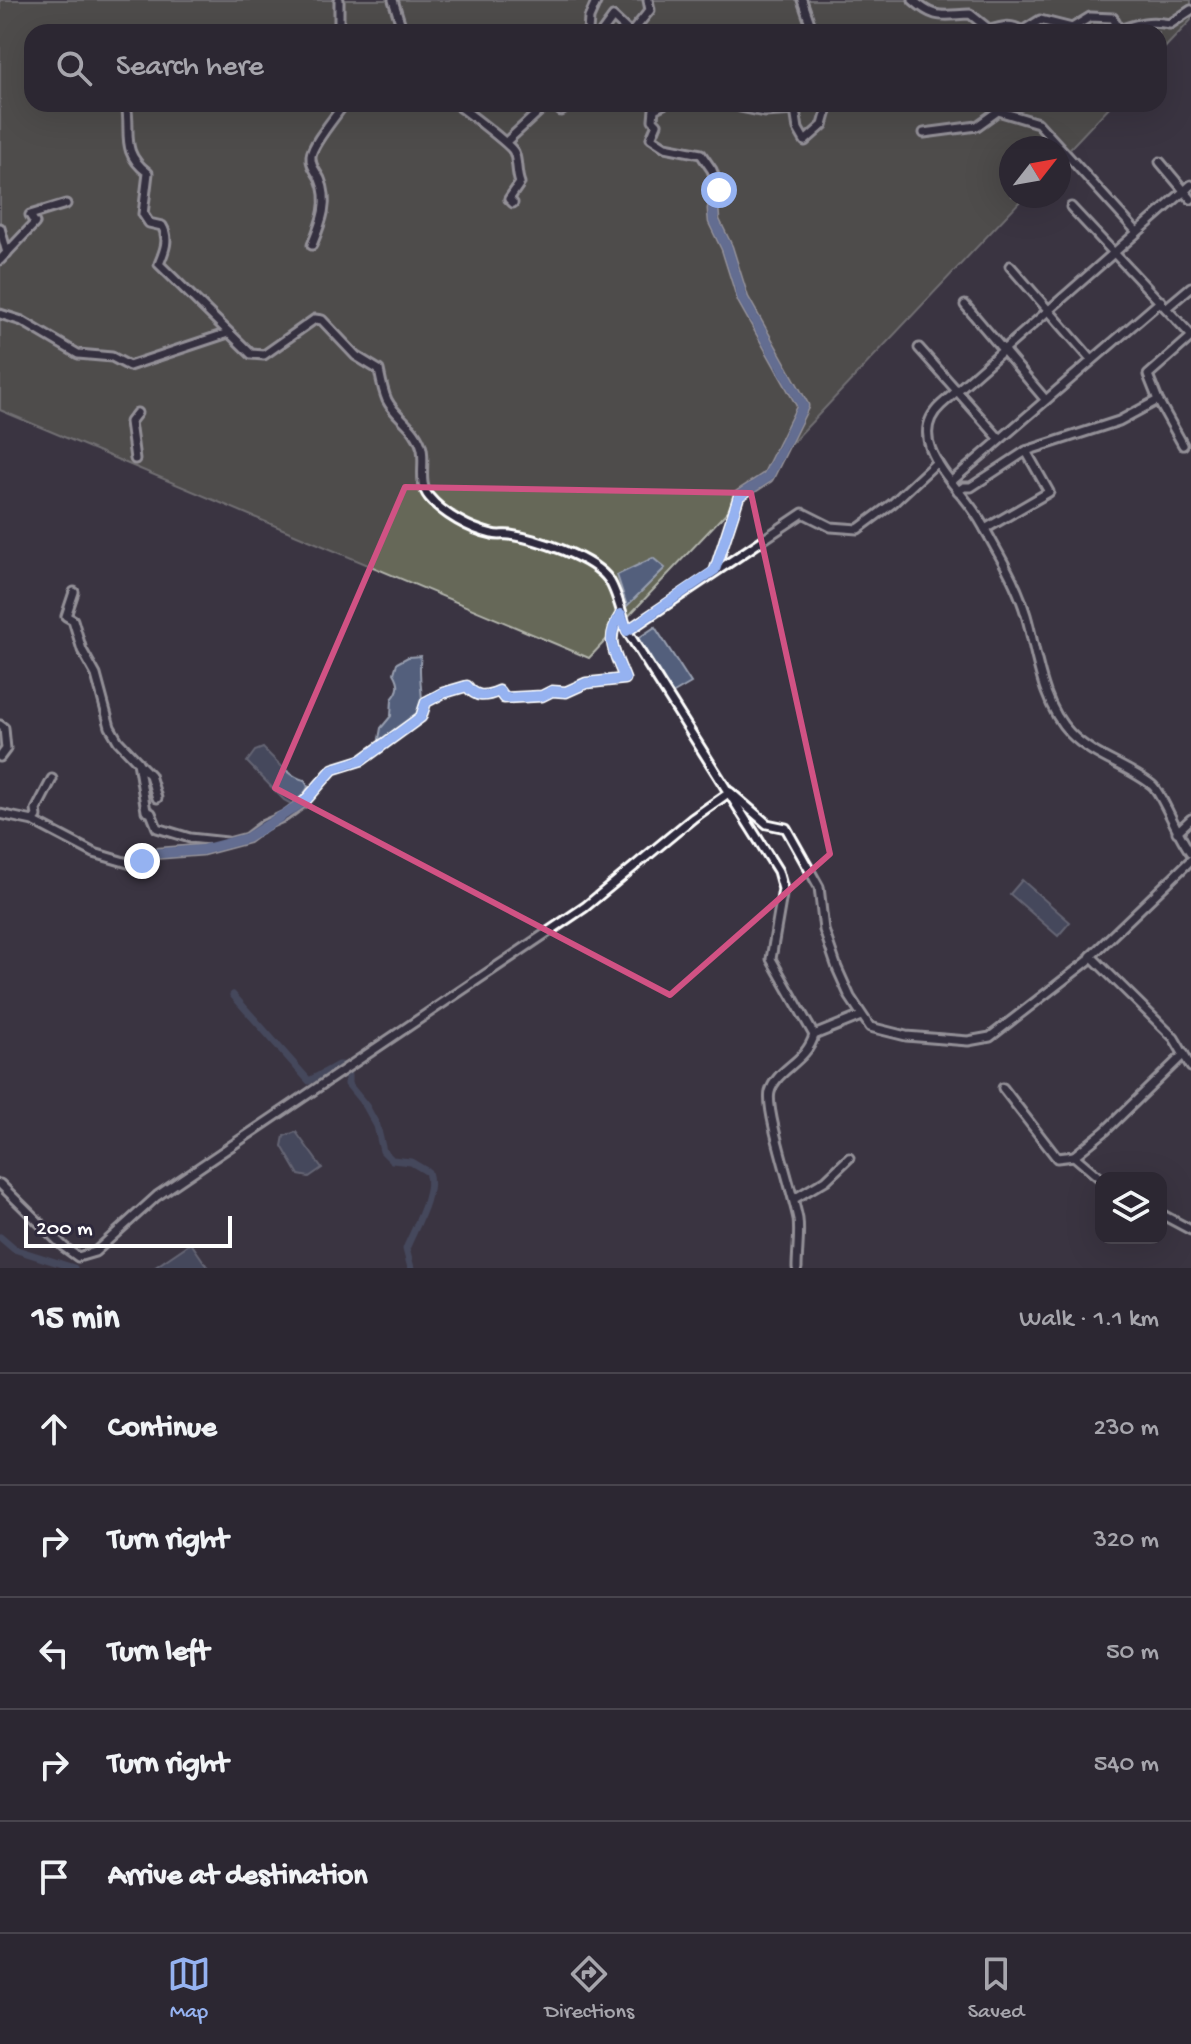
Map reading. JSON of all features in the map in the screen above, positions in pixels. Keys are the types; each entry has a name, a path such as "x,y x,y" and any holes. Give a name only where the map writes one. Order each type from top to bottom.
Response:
{"street":[{"path":"339,0 339,24"},
{"path":"393,0 400,24"},
{"path":"589,24 597,0"},
{"path":"638,24 650,10 648,0"},
{"path":"802,0 810,24"},
{"path":"913,0 927,13 941,16 970,14 982,24"},
{"path":"1141,24 1148,20 1170,24 1191,10"},
{"path":"1079,24 1090,17 1113,18 1116,24"},
{"path":"1033,24 1040,20 1056,24"},
{"path":"127,112 126,135 130,154 148,173 143,214 149,223 162,226 165,232 166,242 159,264 251,354 264,355 315,319 322,320 356,356 379,370 387,401 414,431 422,450 422,478 430,498 448,514 493,535 509,535 589,561 607,577 627,631 778,871 783,889 771,959 814,1035 811,1048 777,1080 770,1092 770,1109 799,1223 797,1268"},
{"path":"312,245 323,218 325,201 310,154 339,112"},
{"path":"467,112 506,142 515,153 520,183 509,199 513,203"},
{"path":"506,142 538,112"},
{"path":"654,112 653,120 657,124 651,138 665,147 701,154 712,170 719,190 713,209 714,221 727,248 743,299 803,406 768,477 739,496 715,570"},
{"path":"795,112 798,129 805,141 823,125 827,112"},
{"path":"924,133 977,126 997,112"},
{"path":"1001,112 1038,123 1137,232"},
{"path":"1160,162 1191,199"},
{"path":"1191,185 931,414 926,430 927,443 937,462 985,529 1013,578 1026,612 1045,687 1058,716 1070,733 1095,753 1154,786 1191,853"},
{"path":"0,260 35,223 30,215 66,204"},
{"path":"1071,207 1191,336 1148,375 1183,445"},
{"path":"0,228 7,253"},
{"path":"1010,266 1090,358"},
{"path":"952,481 1163,305 1191,287"},
{"path":"965,305 1044,398"},
{"path":"0,314 22,321 78,354 112,357 129,366 228,333"},
{"path":"919,348 997,436"},
{"path":"958,491 971,487 1026,451 1119,421 1158,400"},
{"path":"135,459 130,422 137,413"},
{"path":"985,529 1049,492 1026,451"},
{"path":"627,631 803,513 831,527 858,529 893,503 937,462"},
{"path":"74,592 66,616 73,620 82,650 96,675 110,727 118,741 150,775 157,798"},
{"path":"0,814 33,821 94,853 138,866 149,854 202,850 247,838 305,801 333,769 362,760 421,717 426,702 443,693 467,686 479,696 499,691 504,698 532,697 552,691 566,692 586,683 625,679 610,640 611,629 621,614"},
{"path":"0,725 4,728 6,749 0,757"},
{"path":"138,763 146,811 151,813 157,828 190,838 233,842"},
{"path":"33,821 52,779"},
{"path":"730,792 767,824 786,828 819,887 824,930 837,968 861,1016 870,1027 906,1036 968,1041 990,1037 1088,961 1191,860"},
{"path":"0,1184 64,1247 78,1257 95,1252 157,1196 585,907 693,818 730,792"},
{"path":"1177,832 1191,819"},
{"path":"1091,956 1174,1038 1191,1067"},
{"path":"814,1035 861,1016"},
{"path":"1003,1088 1057,1158 1074,1156 1105,1131 1184,1054"},
{"path":"1074,1156 1095,1174"},
{"path":"794,1199 826,1180 849,1158"},
{"path":"1167,1217 1191,1230"}],"highlighted area":[{"path":"405,487 751,493 830,854 670,995 275,788"}],"green space":[{"path":"0,0 1191,0 1191,20 1167,46 1167,24 24,24 24,112 1104,112 1071,147 1071,136 999,136 999,208 1014,208 589,658 0,410"}],"water":[{"path":"653,558 665,568 627,606 617,575"},
{"path":"655,627 691,683 672,694 637,639"},
{"path":"421,656 421,713 385,740 379,739 381,728 391,716 392,699 398,689 394,673 397,663 408,657"},
{"path":"263,748 288,772 305,780 308,787 293,805 284,800 247,762 255,751"},
{"path":"1022,880 1070,922 1058,936 1010,894"},
{"path":"296,1132 322,1168 309,1177 299,1175 282,1146 284,1136"},
{"path":"191,1243 208,1268 154,1268"}],"waterway":[{"path":"233,995 309,1081 342,1065"},
{"path":"348,1075 348,1084 377,1126 383,1151 392,1160 411,1162 428,1172 427,1200 406,1249 411,1268"},
{"path":"0,1237 14,1249 74,1268"}],"route":[{"path":"142,861 149,854 202,850 247,838 305,801 333,769 362,760 421,717 426,702 443,693 467,686 479,696 499,691 504,698 532,697 552,691 566,692 586,683 625,679 610,640 611,629 621,614 627,631 715,570 739,496 768,477 803,406 743,299 727,248 714,221 713,209 719,190"}]}
